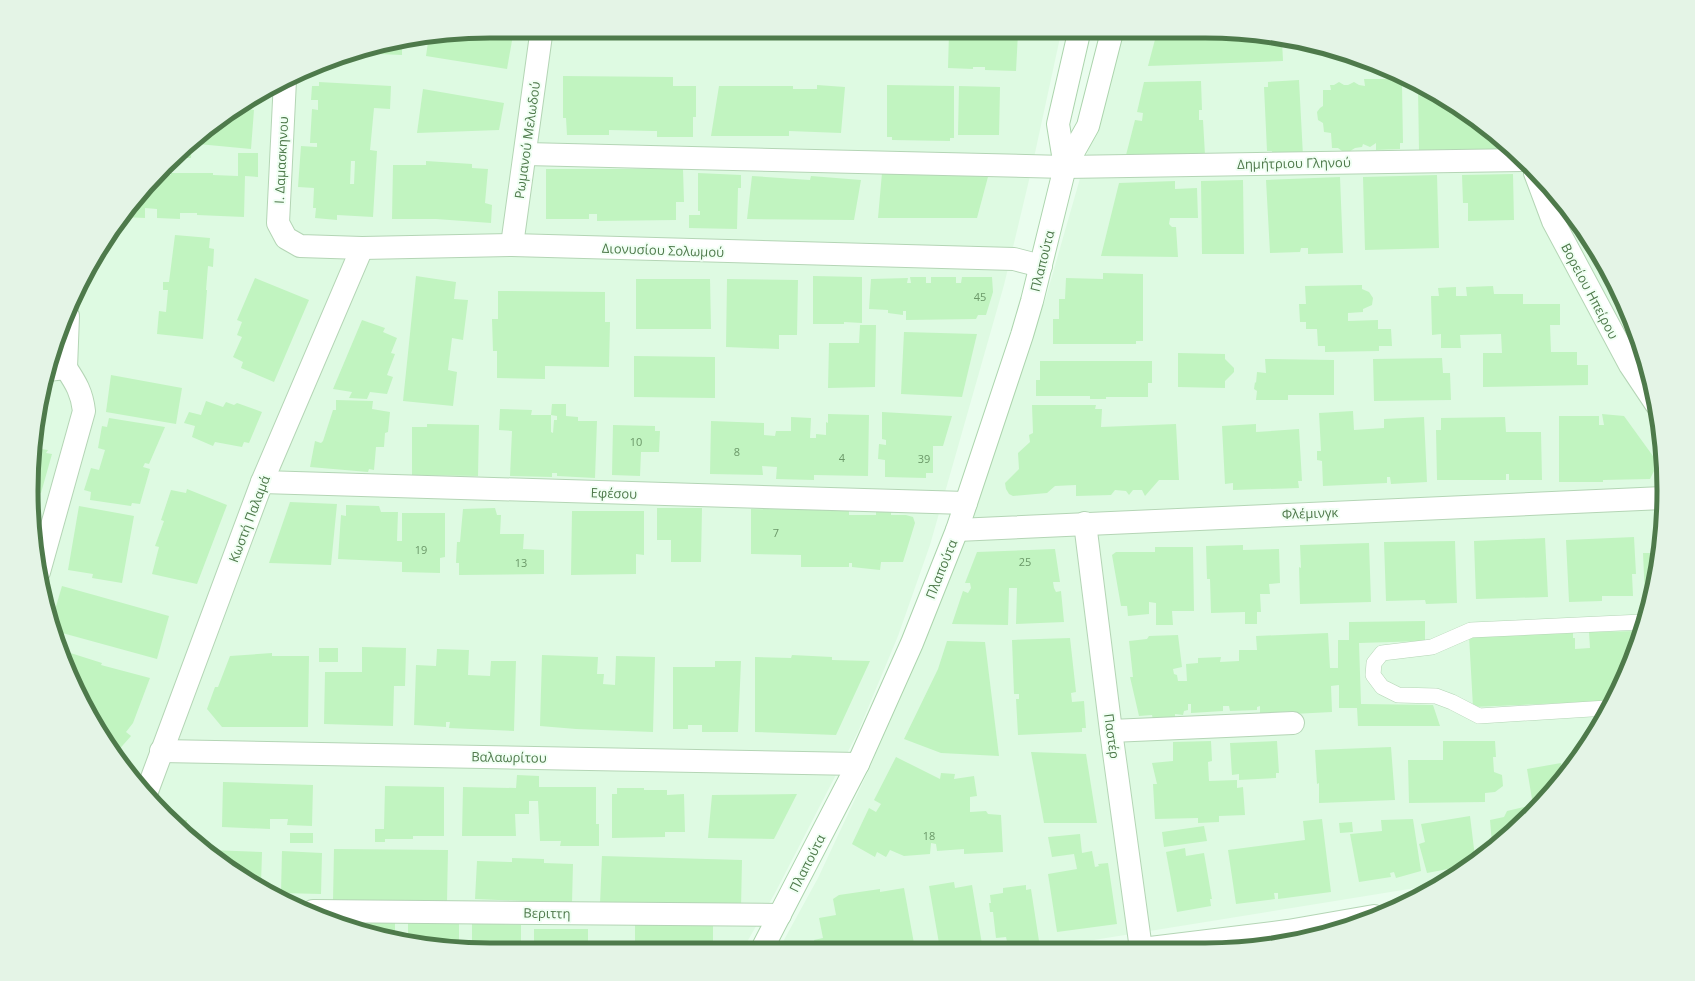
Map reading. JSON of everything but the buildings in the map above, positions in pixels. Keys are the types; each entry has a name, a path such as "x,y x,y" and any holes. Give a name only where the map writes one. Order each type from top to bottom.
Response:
{"street":[{"name":"Ρωμανού Μελωδού","path":"512,246 526,154 541,38"},
{"name":"Πλαπούτα","path":"1065,167 1058,124 1078,38"},
{"name":"Πλαπούτα","path":"765,943 858,764 912,643 957,530 1022,335 1065,167 1088,126 1110,38"},
{"name":"Ι. Δαμασκηνου","path":"285,88 278,223 286,238"},
{"name":"Δημήτριου Γληνού","path":"526,154 1065,167 1513,160"},
{"name":"Βορείου Ηπείρου","path":"1540,187 1553,221 1636,360 1642,373"},
{"name":"Διονυσίου Σολωμού","path":"286,238 300,246 362,248 512,246 1014,259 1040,266"},
{"name":"Κωστή Παλαμά","path":"148,787 262,482 362,248"},
{"path":"43,557 84,410 82,397 78,386 57,369 62,345"},
{"name":"Εφέσου","path":"262,482 966,503"},
{"name":"Φλέμινγκ","path":"957,530 1657,498"},
{"name":"Παστέρ","path":"1085,523 1111,732 1141,943"},
{"path":"1111,732 1293,723"},
{"name":"Βαλαωρίτου","path":"161,751 858,764"},
{"name":"Βεριττη","path":"323,911 780,915"},
{"path":"1291,934 1327,926"},
{"path":"1205,943 1286,935"}],"lane":[{"path":"1601,708 1479,716 1458,704 1436,696 1398,695 1382,688 1373,675 1374,663 1382,654 1432,647 1471,630 1637,622"}],"shaded area":[{"path":"1060,38 1030,176 1004,285 930,545 898,636 858,732 775,893 746,943 461,942 431,939 373,928 317,909 264,882 239,867 192,831 150,789 114,742 85,691 72,664 53,608 47,579 42,550 38,490 42,431 47,402 53,373 72,317 99,264 114,239 150,192 192,150 239,114 290,85 317,72 345,62 373,53 402,47 461,39"},
{"path":"1120,38 1204,38 1264,42 1322,53 1378,72 1431,99 1456,114 1503,150 1545,192 1581,239 1596,264 1623,317 1633,345 1642,373 1653,431 1657,490 1656,520 1653,550 1642,608 1623,664 1610,691 1581,742 1563,766 1545,789 1503,831 1456,867 1422,887 1075,943 782,943 818,878 871,765 956,557 1046,297"}]}
